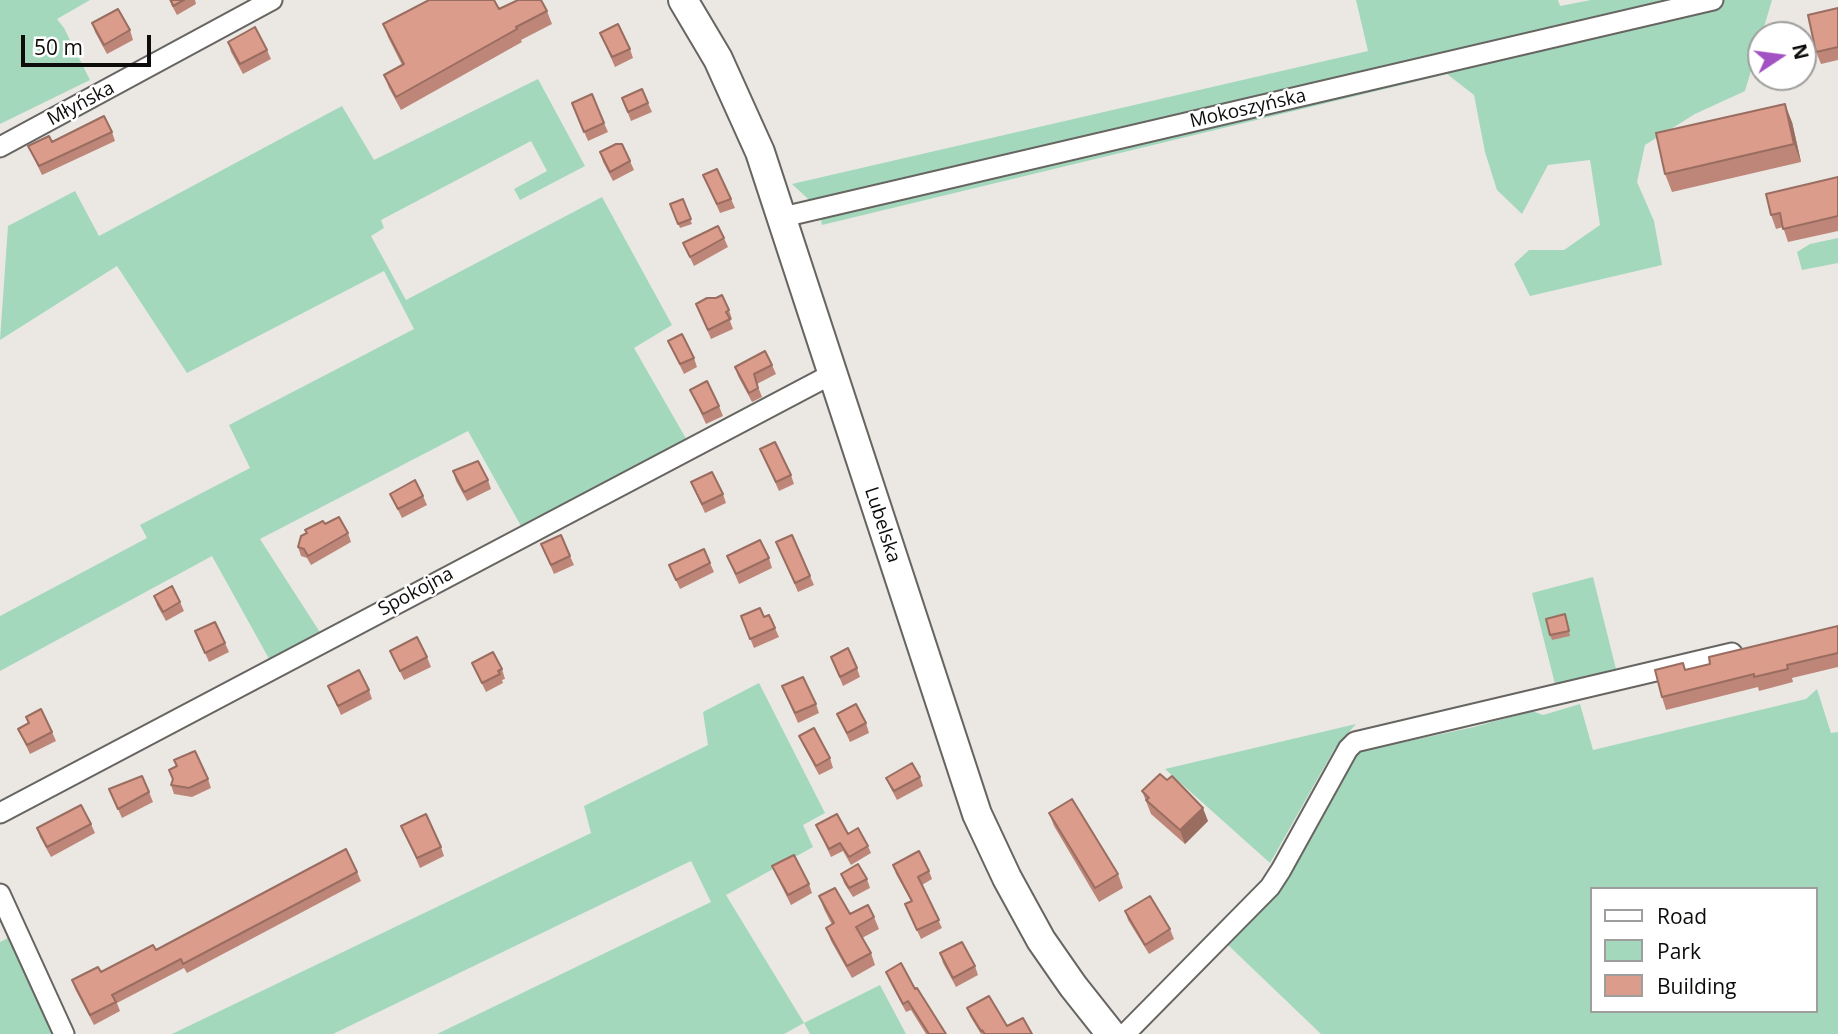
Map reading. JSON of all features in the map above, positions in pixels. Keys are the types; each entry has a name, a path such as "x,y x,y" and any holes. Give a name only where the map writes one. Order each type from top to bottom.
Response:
{"main road":[{"name":"Lubelska","path":"683,0 718,59 760,152 834,373 942,715 977,814 1007,878 1041,940 1111,1034"}],"street":[{"name":"Młyńska","path":"0,147 272,0"},
{"name":"Mokoszyńska","path":"783,217 1713,0"},
{"name":"Spokojna","path":"0,813 834,373"},
{"path":"1125,1034 1270,887 1348,749 1355,742 1745,650"},
{"path":"0,894 64,1034"}],"green space":[{"path":"0,0 90,0 57,19 90,80 0,124"},
{"path":"1356,0 1558,0 1560,6 1591,0 1772,0 1766,21 1747,21 1745,91 1695,114 1645,145 1637,182 1654,221 1662,265 1530,296 1514,264 1529,250 1564,250 1600,225 1590,160 1548,165 1522,214 1497,190 1485,152 1474,95 1447,74 822,225 819,209 792,184 1368,51"},
{"path":"538,79 585,166 520,200 514,189 547,171 531,141 381,220 384,228 371,236 406,300 602,197 672,325 634,348 688,442 521,526 468,431 260,539 323,637 273,666 212,556 0,671 0,616 147,538 140,525 250,468 229,425 414,329 384,271 187,373 117,266 0,340 8,226 75,191 99,236 342,106 374,160"},
{"path":"1838,238 1838,263 1802,270 1797,252 1810,244"},
{"path":"1593,577 1616,669 1555,684 1532,593"},
{"path":"759,683 825,813 803,825 813,847 726,895 804,1023 784,1034 437,1034 711,902 691,861 333,1034 172,1034 591,833 584,806 708,745 703,712"},
{"path":"1817,689 1831,733 1838,732 1838,1034 1321,1034 1228,945 1283,885 1357,752 1474,727 1532,711 1543,715 1580,704 1593,750 1806,699"},
{"path":"1356,724 1335,748 1270,863 1165,769"},
{"path":"8,938 53,1034 0,1034 0,942"},
{"path":"880,985 906,1034 810,1034 804,1023"}],"building":[{"path":"171,0 184,0 173,6"},
{"path":"429,0 494,0 499,9 518,0 541,0 547,11 396,97 384,75 404,64 383,24"},
{"path":"1838,8 1838,47 1817,52 1817,21 1809,21 1808,15"},
{"path":"118,9 130,30 104,45 92,23"},
{"path":"618,24 630,49 612,57 600,33"},
{"path":"255,27 267,50 240,64 228,42"},
{"path":"642,89 648,103 628,112 622,98"},
{"path":"592,94 604,123 584,132 572,103"},
{"path":"1785,104 1794,144 1665,174 1656,133"},
{"path":"104,116 112,132 39,166 28,146 49,136 52,142"},
{"path":"622,144 630,161 610,172 600,152"},
{"path":"717,169 731,199 717,204 703,175"},
{"path":"1838,177 1838,216 1783,229 1780,213 1771,215 1766,194"},
{"path":"683,199 691,219 678,224 670,204"},
{"path":"718,226 724,238 690,257 683,243"},
{"path":"722,295 730,319 708,330 696,304"},
{"path":"682,334 694,358 680,364 668,341"},
{"path":"765,351 772,365 754,374 758,388 749,393 735,367"},
{"path":"707,381 719,406 703,414 690,390"},
{"path":"775,442 791,475 776,482 760,449"},
{"path":"478,461 488,480 464,492 453,471"},
{"path":"712,472 723,494 702,504 691,482"},
{"path":"415,480 423,496 398,509 390,494"},
{"path":"339,517 348,533 308,556 304,549 298,547 301,536 307,533 305,530"},
{"path":"561,535 570,556 551,565 541,544"},
{"path":"792,535 810,576 795,583 776,542"},
{"path":"760,540 769,558 736,574 727,556"},
{"path":"704,549 710,563 676,580 669,565"},
{"path":"172,586 180,602 163,612 154,596"},
{"path":"760,608 764,617 769,615 775,628 750,639 741,616"},
{"path":"1565,614 1569,631 1550,635 1546,619"},
{"path":"215,622 225,643 205,653 195,631"},
{"path":"1838,626 1838,653 1787,665 1788,669 1754,677 1754,674 1662,697 1655,670 1683,663 1685,670 1710,664 1709,657"},
{"path":"417,637 427,657 400,671 390,651"},
{"path":"848,648 857,668 840,677 831,657"},
{"path":"493,652 502,669 498,671 500,674 482,683 472,663"},
{"path":"359,670 369,690 338,706 328,686"},
{"path":"803,677 816,704 795,713 782,686"},
{"path":"856,704 866,723 847,733 837,714"},
{"path":"41,709 52,732 27,745 18,729 29,723 26,717"},
{"path":"814,728 830,758 816,766 799,736"},
{"path":"195,751 208,779 189,788 171,785 173,779 169,770 177,766 174,760"},
{"path":"912,763 920,777 894,791 886,778"},
{"path":"1160,774 1167,780 1172,776 1203,808 1180,830 1146,800 1149,798 1142,791"},
{"path":"142,776 149,792 118,809 109,789"},
{"path":"1072,799 1118,874 1095,888 1049,813"},
{"path":"81,805 91,824 47,847 37,828"},
{"path":"426,814 441,847 417,858 401,826"},
{"path":"837,814 848,834 858,828 868,846 849,857 840,843 829,849 816,825"},
{"path":"346,849 357,872 183,964 181,959 112,995 116,1002 90,1015 72,980 98,967 101,972 153,945 156,950"},
{"path":"919,851 929,871 918,877 939,920 917,930 905,904 912,901 893,865"},
{"path":"794,855 809,884 788,895 772,866"},
{"path":"858,864 867,879 849,888 841,874"},
{"path":"835,888 850,914 868,905 874,917 856,927 871,953 847,966 826,928 834,923 819,896"},
{"path":"1150,896 1170,929 1145,945 1125,911"},
{"path":"962,942 975,966 953,978 940,953"},
{"path":"901,963 946,1034 929,1034 908,1001 903,1004 886,972"},
{"path":"989,996 1007,1026 1023,1018 1032,1034 985,1034 981,1031 967,1008"}]}
